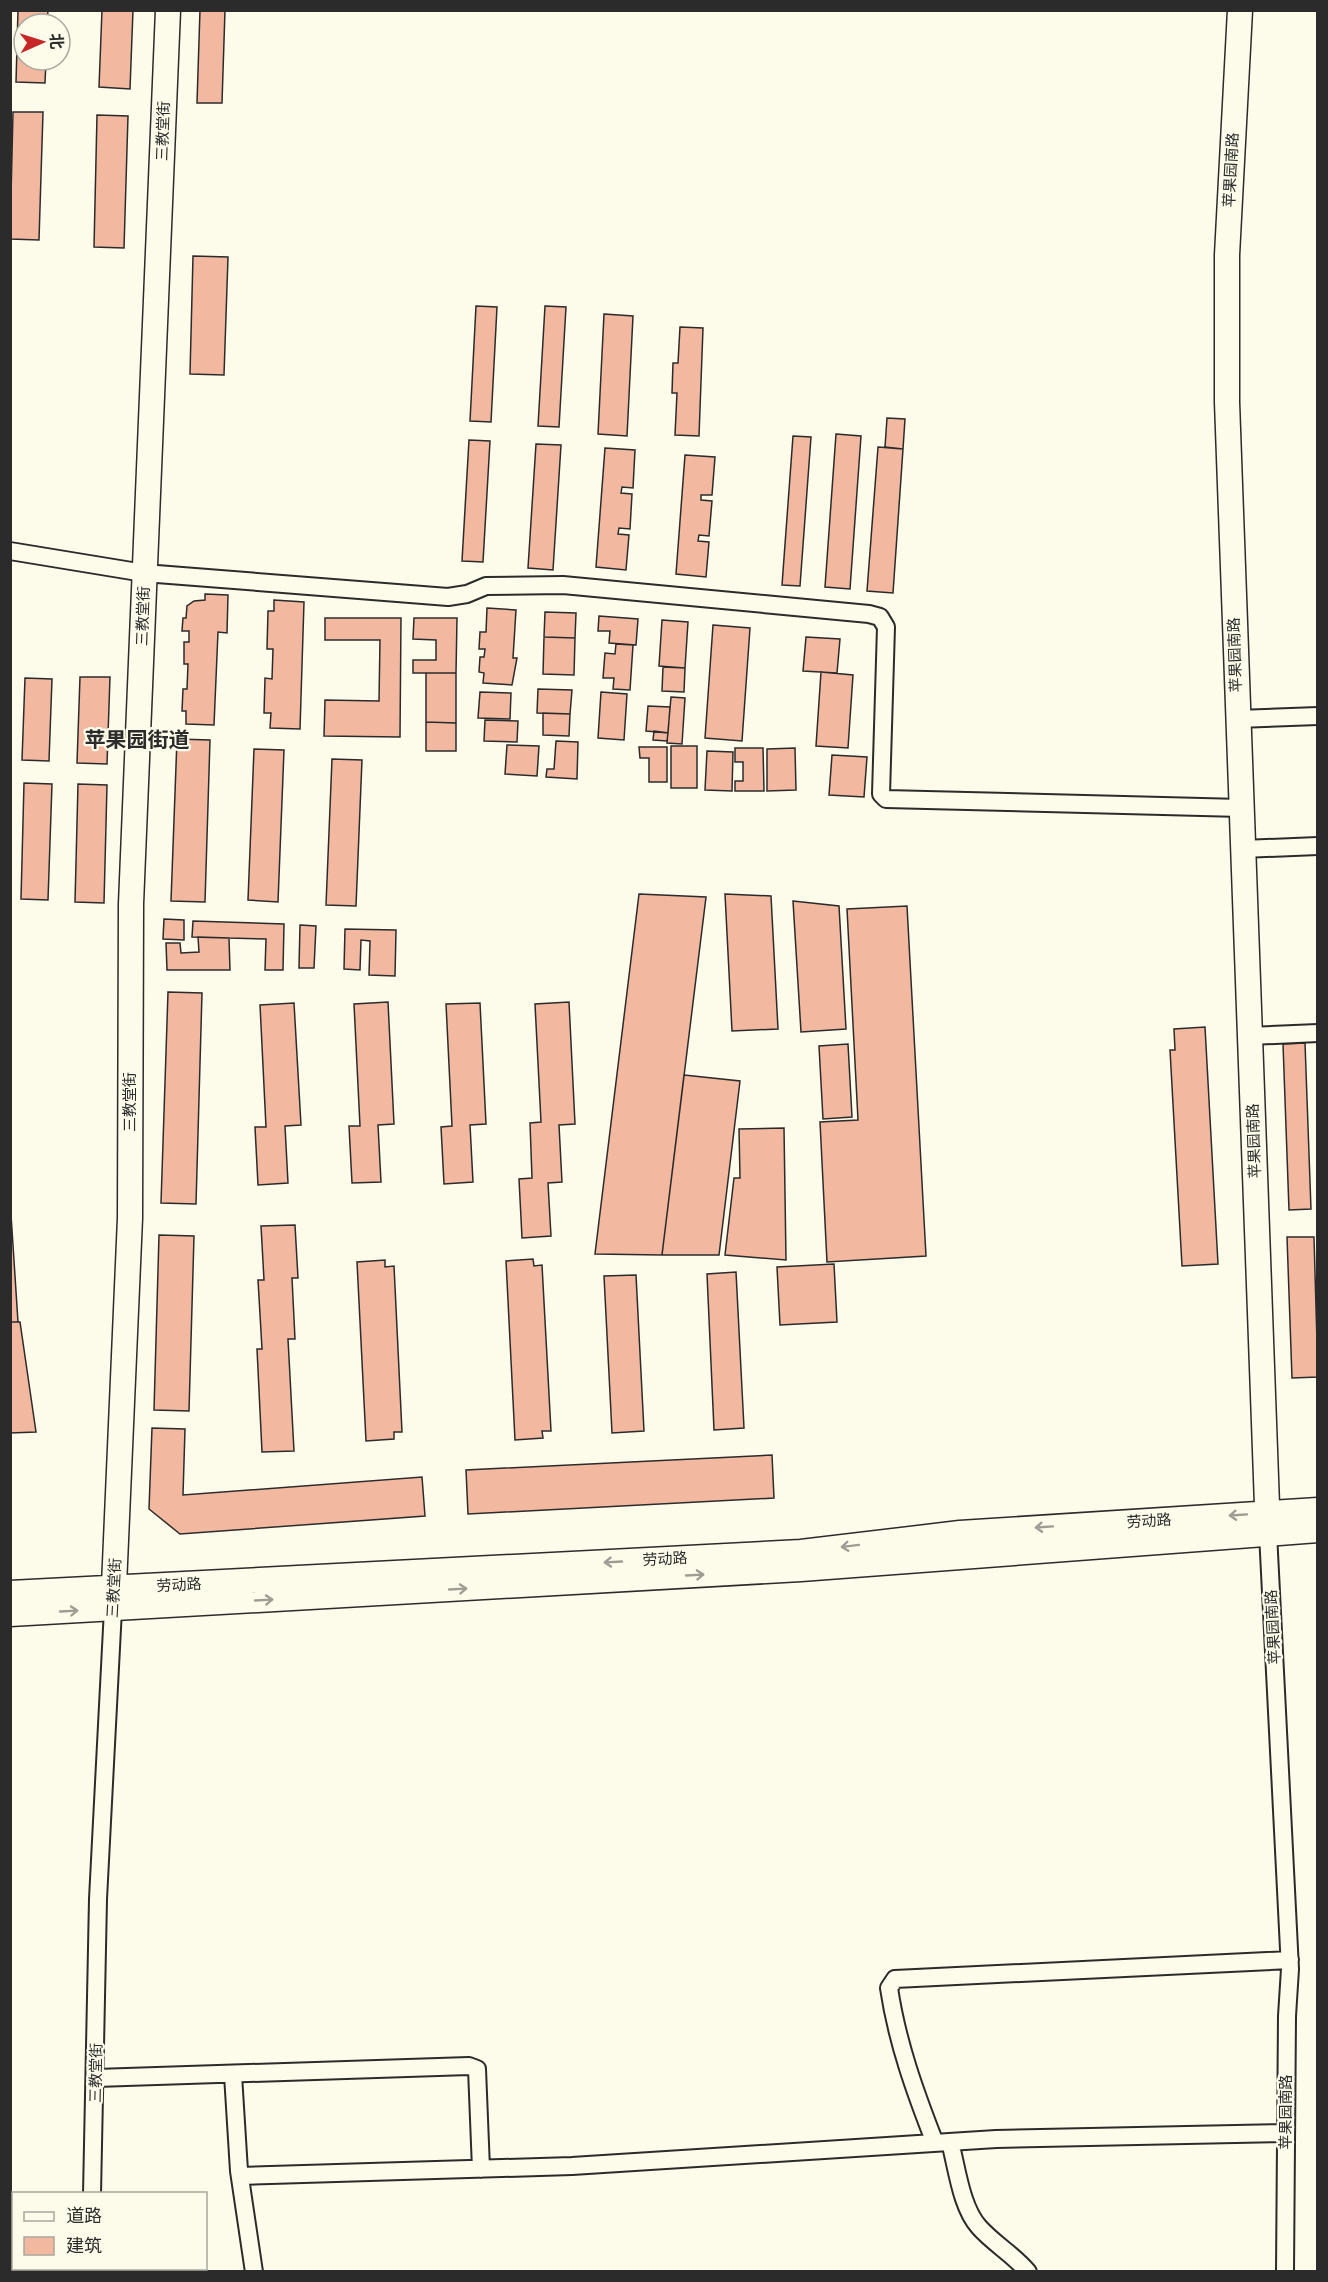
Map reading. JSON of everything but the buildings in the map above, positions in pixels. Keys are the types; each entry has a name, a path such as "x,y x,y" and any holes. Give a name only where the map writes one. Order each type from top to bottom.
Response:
{"street":[{"name":"三教堂街","path":"92,2192 98,1899 130,1218 131,904 168,10"},
{"name":"苹果园南路","path":"1240,10 1227,255 1228,413 1267,1523 1290,1960 1285,2271"},
{"path":"10,551 144,573 448,597 467,594 486,586 564,585 880,616 886,627 881,794 885,799 1241,808"},
{"path":"1237,719 1317,716"},
{"path":"1242,849 1317,846"},
{"path":"1250,1036 1317,1033"},
{"name":"劳动路","path":"1267,1523 1317,1510"},
{"name":"劳动路","path":"10,1614 113,1599 801,1552 960,1533 1267,1523 1317,1530"},
{"name":"劳动路","path":"10,1593 113,1599"},
{"path":"1028,2271 1015,2256 978,2227 943,2143 910,2082 893,2015 889,1988 895,1979 1290,1960"},
{"path":"96,2078 469,2066 477,2069 481,2169"},
{"path":"233,2075 240,2176 254,2271"},
{"path":"240,2176 572,2166 943,2143 1104,2136 1286,2133"}],"district":[{"name":"苹果园街道","path":"137,740"}]}
